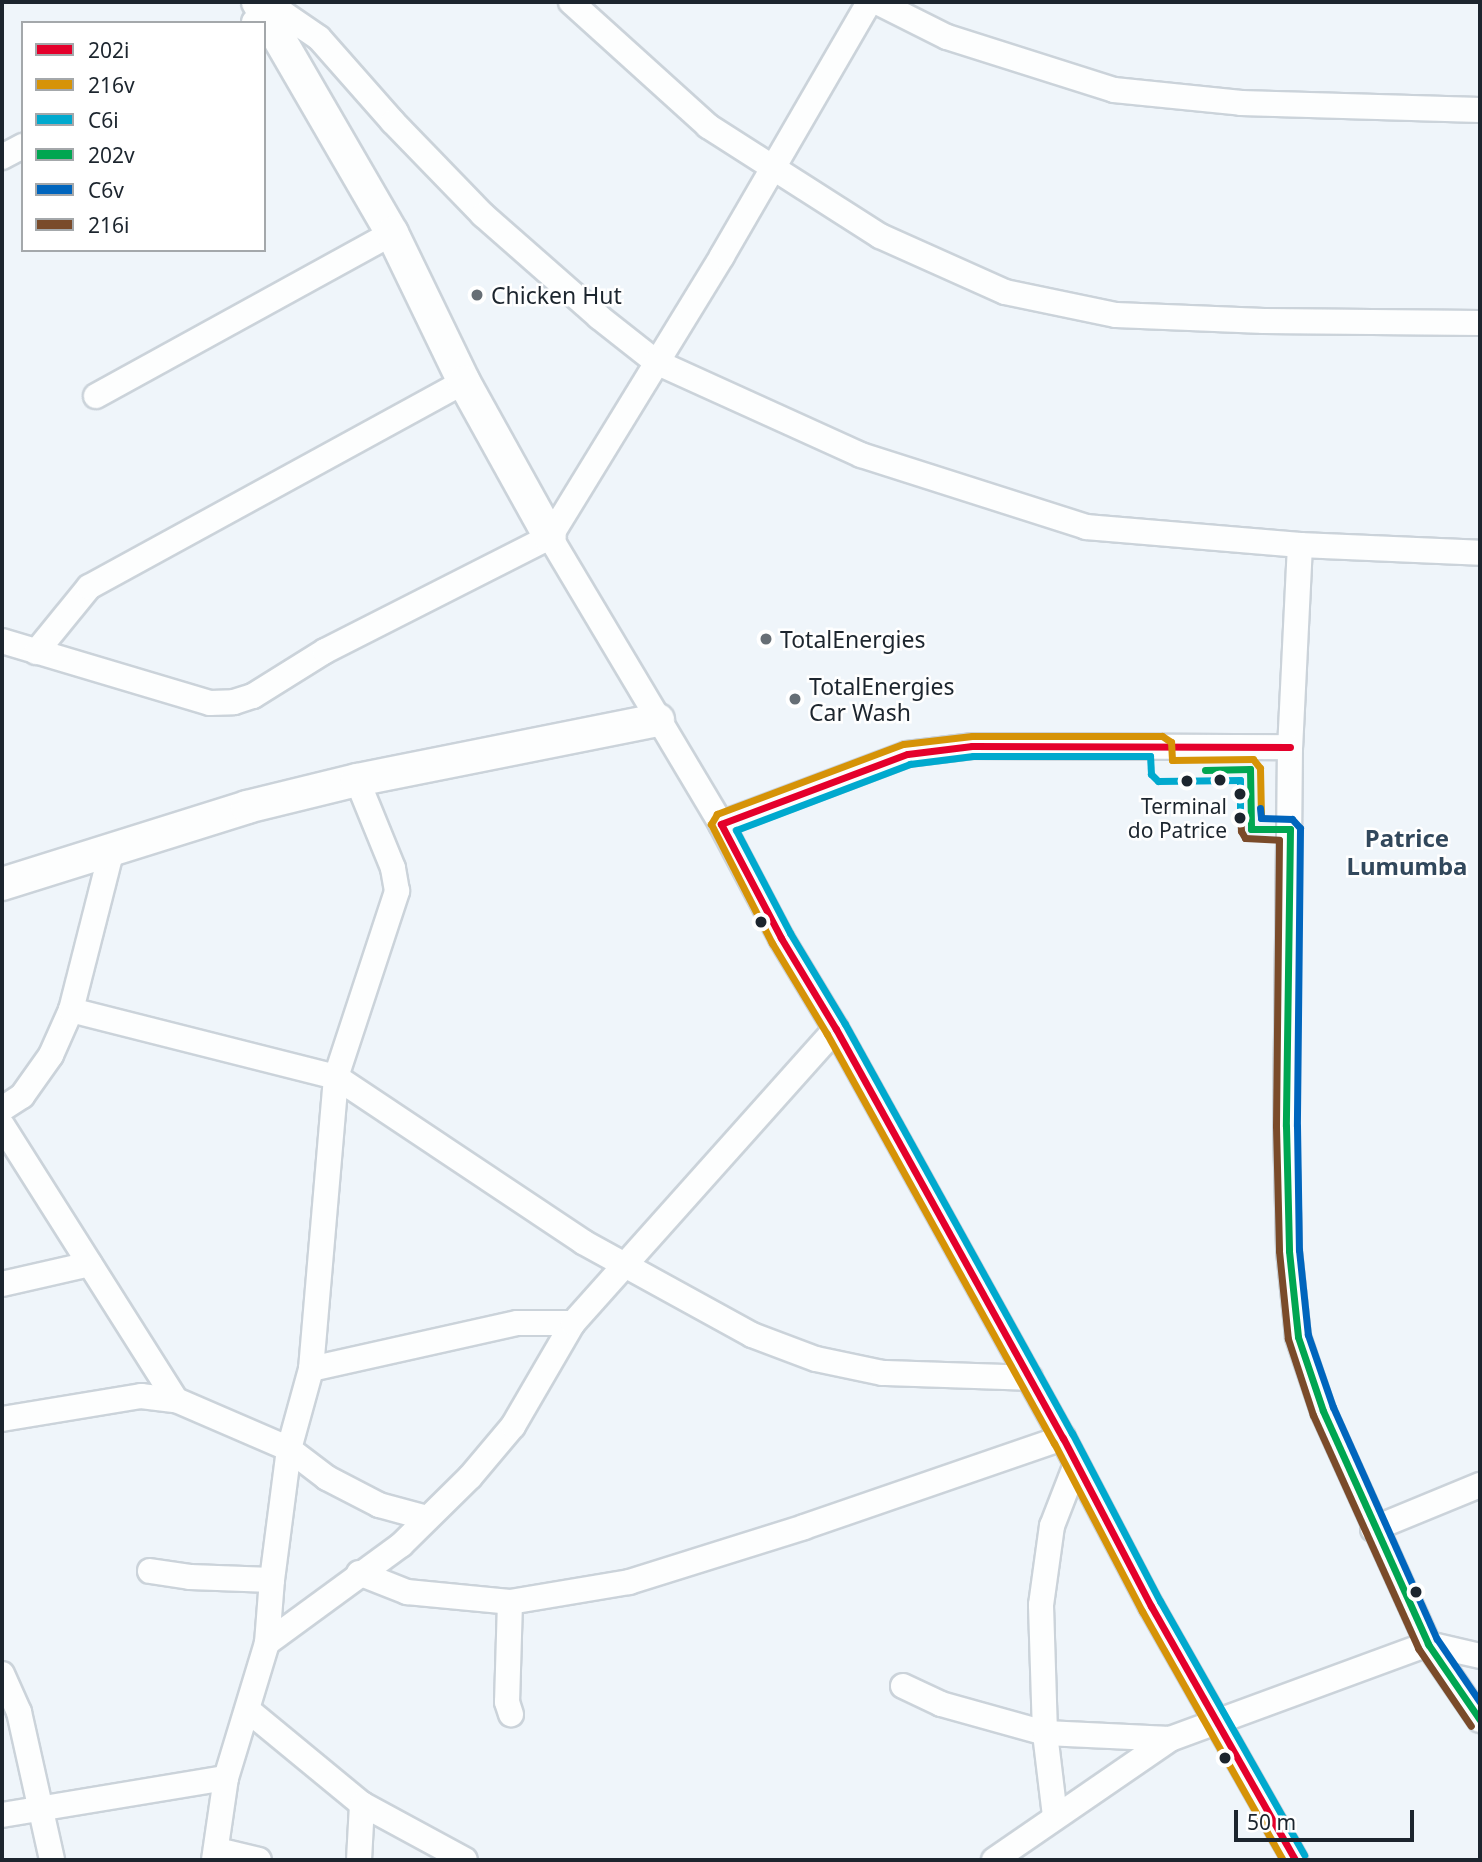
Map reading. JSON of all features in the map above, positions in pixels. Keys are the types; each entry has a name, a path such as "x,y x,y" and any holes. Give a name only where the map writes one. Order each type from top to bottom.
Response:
{"street":[{"path":"571,2 708,126 880,236 1005,292 1116,314 1264,321 1480,323"},
{"path":"2,640 209,703 234,702 253,696 325,651 550,537 774,167 869,2"},
{"path":"877,2 947,37 1114,90 1241,103 1480,110"},
{"path":"258,13 284,14 319,38 393,122 483,215 599,317 656,362 861,455 1086,527 1300,545 1480,553"},
{"path":"266,26 392,233 464,382 550,537 720,824 780,938 836,1029 1063,1437 1151,1606 1295,1860"},
{"path":"2,157 21,147"},
{"path":"96,396 392,233"},
{"path":"36,652 89,587 464,382"},
{"path":"1300,545 1290,747 1286,1126 1289,1251 1298,1337 1323,1411 1373,1529 1428,1644 1478,1711"},
{"path":"2,884 247,807 357,780 658,720"},
{"path":"720,824 907,754 972,746 1290,747"},
{"path":"259,1860 216,1855 226,1778 267,1643 272,1580 289,1449 311,1369 336,1077 397,891 393,868 357,780"},
{"path":"2,1108 22,1096 51,1055 71,1010 112,849"},
{"path":"71,1010 336,1077 624,1267 752,1335 816,1359 883,1373 1030,1378"},
{"path":"267,1643 359,1573 401,1545 470,1477 513,1426 573,1323 836,1029"},
{"path":"2,1125 176,1401"},
{"path":"2,1284 89,1264"},
{"path":"311,1369 517,1323 573,1323"},
{"path":"2,1419 141,1396 176,1401 289,1449 327,1478 379,1505 427,1518"},
{"path":"359,1573 407,1592 510,1602 629,1582 804,1527 1063,1437"},
{"path":"1055,1816 1045,1732 1041,1605 1052,1526 1076,1464"},
{"path":"1373,1529 1480,1485"},
{"path":"150,1571 190,1577 272,1580"},
{"path":"510,1602 507,1702 511,1714"},
{"path":"994,1860 1170,1739 1428,1644 1480,1656"},
{"path":"2,1674 19,1712 43,1806 52,1860"},
{"path":"903,1686 941,1704 1045,1732 1170,1739"},
{"path":"248,1711 362,1804 465,1860"},
{"path":"2,1815 43,1806 226,1778"},
{"path":"359,1860 362,1804"}],"transit line":[{"name":"216v","path":"1261,816 1260,768 1253,759 1172,760 1171,742 1162,736 972,736 903,744 717,814 711,824 772,943 827,1034 1054,1443 1142,1611 1283,1860"},
{"name":"202i","path":"1290,747 972,746 907,754 721,824 781,938 836,1029 1063,1438 1151,1606 1295,1860"},
{"name":"C6i","path":"1240,808 1240,780 1158,781 1151,774 1150,756 973,756 910,764 736,830 790,933 845,1024 1072,1433 1160,1601 1304,1855"},
{"name":"202v","path":"1205,770 1250,769 1251,829 1290,829 1286,1126 1289,1251 1298,1337 1323,1411 1428,1644 1480,1720"},
{"name":"C6v","path":"1260,808 1261,818 1292,819 1300,828 1297,1126 1299,1250 1308,1335 1333,1407 1437,1639 1480,1702"},
{"name":"216i","path":"1240,816 1241,831 1245,838 1279,840 1276,1126 1279,1251 1288,1339 1313,1415 1418,1648 1471,1726"}],"place":[{"name":"Chicken Hut","path":"477,295"},
{"name":"TotalEnergies","path":"766,639"},
{"name":"TotalEnergies Car Wash","path":"795,699"},
{"name":"Terminal do Patrice","path":"1240,818"}],"district":[{"name":"Patrice Lumumba","path":"1407,852"}]}
